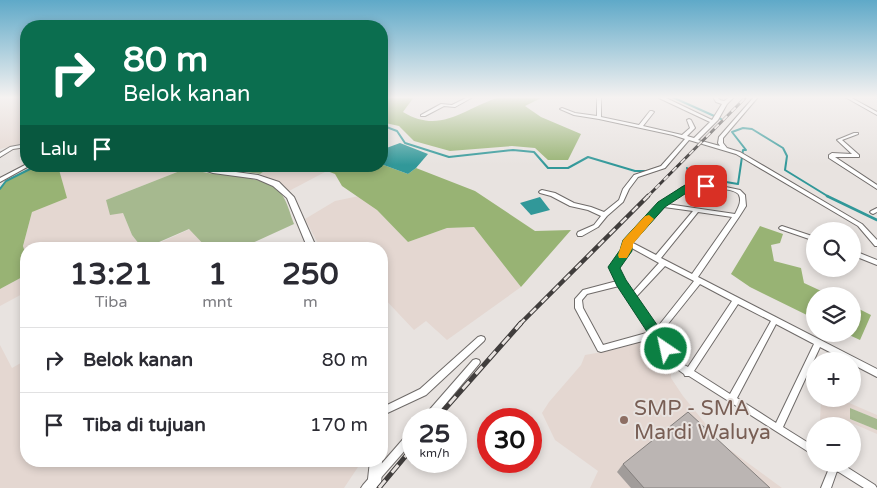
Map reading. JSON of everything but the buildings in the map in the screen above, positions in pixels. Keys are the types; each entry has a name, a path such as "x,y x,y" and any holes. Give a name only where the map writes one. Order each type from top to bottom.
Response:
{"main road":[{"path":"220,172 258,177 276,184 290,197 310,242"},
{"path":"372,485 375,467"}],"street":[{"path":"610,120 641,125 738,153 860,225 877,244"},
{"path":"641,125 645,120"},
{"path":"580,234 596,226 605,214 621,201 626,189 636,176 664,166 693,128 689,120"},
{"path":"696,140 714,120"},
{"path":"725,148 720,143 721,138 737,120"},
{"path":"832,155 857,156 839,140 856,134"},
{"path":"0,155 12,148 20,147"},
{"path":"832,155 832,158 877,187"},
{"path":"0,180 20,170"},
{"path":"621,283 585,292 578,299 579,308 601,349 656,334 697,279 737,216 742,206 742,195 738,190 692,186 675,195 662,205 627,243 626,251 614,267 621,283 632,297 656,334 676,364 806,446"},
{"path":"542,192 553,194 572,204 605,214"},
{"path":"675,195 678,207"},
{"path":"662,205 737,216"},
{"path":"657,258 697,210"},
{"path":"782,228 806,236"},
{"path":"627,243 806,336"},
{"path":"861,256 877,263"},
{"path":"632,297 664,262"},
{"path":"688,373 737,300"},
{"path":"732,399 775,320"},
{"path":"388,409 423,392 481,339"},
{"path":"778,428 819,342 877,373"},
{"path":"436,408 476,362"},
{"path":"388,465 402,448"},
{"path":"372,485 387,467"},
{"path":"826,488 831,472"},
{"path":"847,472 872,488"}],"shaded area":[{"path":"0,120 20,120 20,144 0,149"},
{"path":"60,172 177,172 106,200 123,213 132,235 138,242 24,242 32,212 62,180"},
{"path":"263,172 325,172 289,191 284,186 260,174"},
{"path":"359,196 377,210 408,242 447,228 474,227 521,287 447,340 426,321 414,330 388,302 388,242 317,242 305,219 335,201"},
{"path":"190,229 202,242 161,242"},
{"path":"20,278 20,295 0,306 0,289"},
{"name":"SMP - SMA Mardi Waluya","path":"652,338 662,348 671,362 671,378 683,396 722,444 782,488 590,488 598,471 555,440 542,413 549,402 581,365 585,355 613,350"},
{"path":"0,345 12,368 20,363 20,467 358,467 344,488 0,488"},
{"path":"821,407 858,407 877,415 877,419 850,408 850,417 820,417"},
{"path":"861,423 877,430 877,434 861,427"}],"green space":[{"path":"388,120 548,120 581,134 568,160 548,160 535,148 512,146 450,151 414,141 399,126 388,124"},
{"path":"388,167 408,174 416,168 475,191 535,231 571,230 521,287 474,227 447,228 408,242 377,210 342,186 335,174 330,172 388,172"},
{"path":"24,172 60,172 67,198 32,212 24,242 20,242 20,278 0,289 0,189 6,181"},
{"path":"177,172 202,172 253,179 273,186 285,199 294,224 254,242 201,242 189,229 159,242 138,242 132,235 123,213 110,215 106,200"},
{"path":"247,172 263,172 260,174"},
{"path":"760,226 783,234 780,243 771,245 774,261 801,268 804,283 813,287 806,287 806,315 750,287 731,274"},
{"path":"861,310 871,315 861,338"},
{"path":"850,408 877,419 877,430 861,423 861,417 850,417"}],"water":[{"path":"400,143 428,154 408,174 388,167 388,147"},
{"path":"540,197 550,210 531,215 520,203"}],"waterway":[{"path":"388,128 397,131 405,143 449,157 513,150 534,152 548,168 568,168 588,157 635,171 650,171"},
{"path":"687,168 690,176 738,184 743,150 746,150 732,132 743,128 752,129 783,148 787,156 785,170 829,197"},
{"path":"0,189 6,181 24,172"},
{"path":"829,197 877,220"}],"railway":[{"path":"647,197 723,120"},
{"path":"521,323 647,197"},
{"path":"446,408 521,323"},
{"path":"379,488 402,460"}],"slow traffic":[{"path":"623,255 628,247 627,243 649,219"}],"place":[{"name":"SMP - SMA Mardi Waluya","path":"624,420"}],"route":[{"path":"666,349 621,283 614,267 626,251 627,243 662,205 689,187 706,186"}]}
